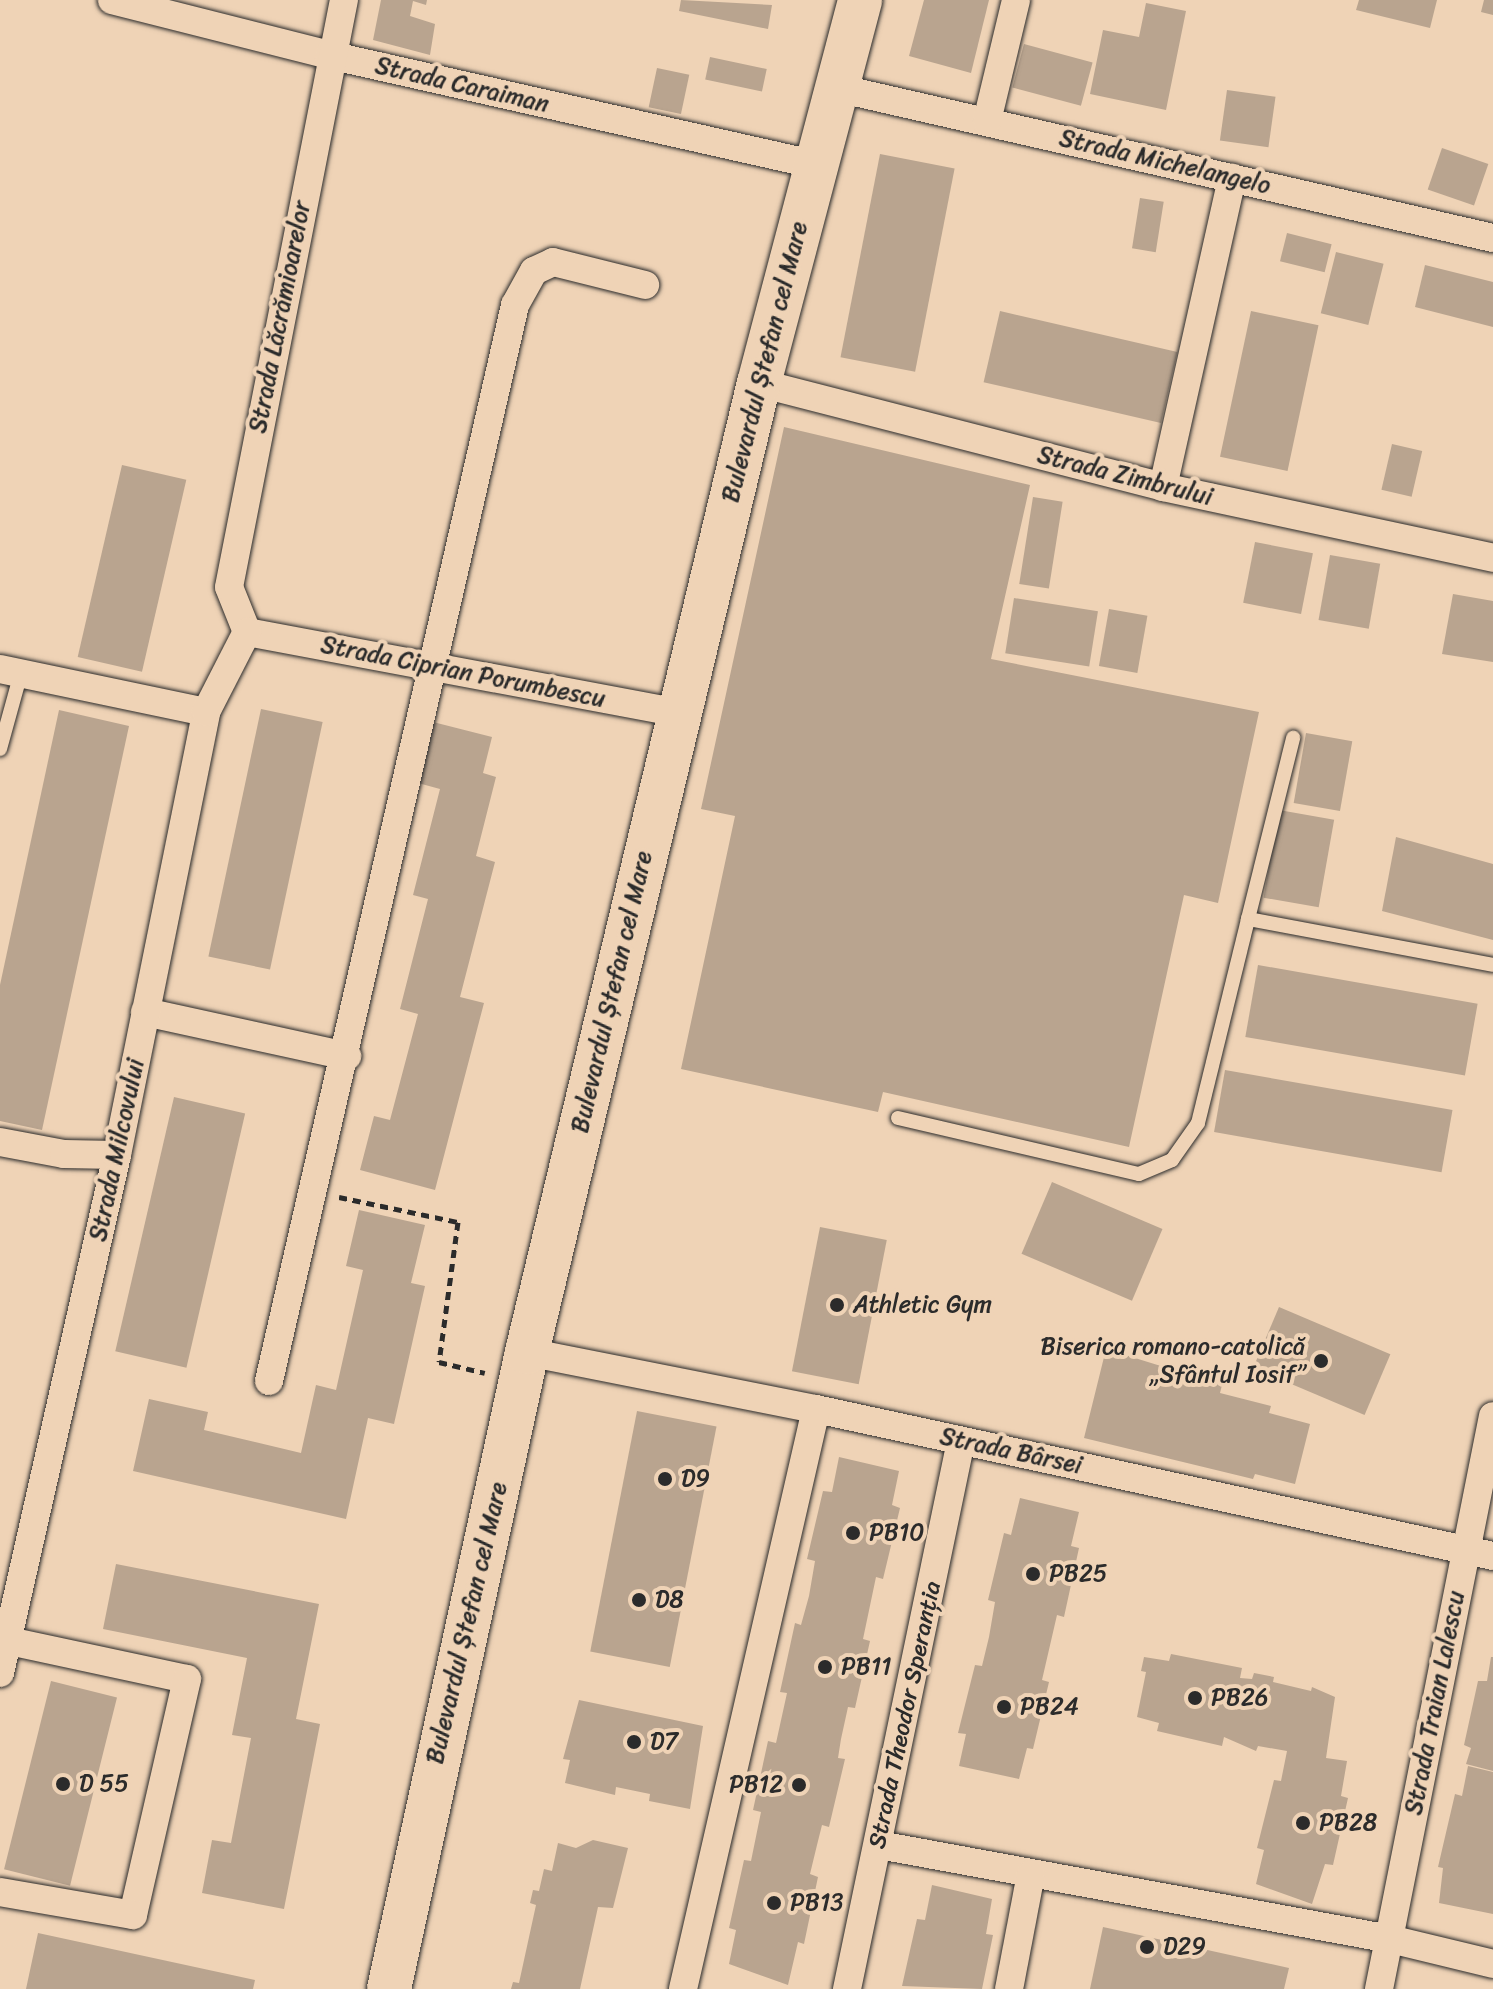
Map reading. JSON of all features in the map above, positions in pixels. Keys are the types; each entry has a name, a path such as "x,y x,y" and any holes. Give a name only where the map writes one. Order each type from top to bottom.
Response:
{"main road":[{"name":"Bulevardul Ștefan cel Mare","path":"389,1989 527,1352 759,383 814,164 860,0"}],"street":[{"name":"Strada Caraiman","path":"112,0 329,55 814,164"},
{"name":"Strada Lăcrămioarelor","path":"247,632 229,587 329,55 344,0"},
{"path":"987,121 1016,0"},
{"name":"Strada Michelangelo","path":"837,88 1493,238"},
{"path":"1163,487 1232,178"},
{"path":"269,1381 347,1056 432,665 515,305 534,271 553,262 645,285"},
{"name":"Strada Zimbrului","path":"759,383 1163,487 1493,558"},
{"name":"Strada Ciprian Porumbescu","path":"247,632 679,713"},
{"name":"Strada Milcovului","path":"0,1673 3,1640 117,1155 206,712 247,632"},
{"path":"10,671 206,712"},
{"path":"145,1012 347,1056"},
{"path":"0,1142 64,1154 117,1155"},
{"name":"Strada Bârsei","path":"527,1352 816,1409 1493,1556"},
{"path":"683,1989 816,1409"},
{"name":"Strada Traian Lalescu","path":"1379,1989 1493,1416"},
{"name":"Strada Theodor Speranția","path":"847,1989 961,1441"},
{"path":"0,1892 133,1915 187,1679 3,1640"},
{"path":"879,1845 1390,1939 1493,1964"},
{"path":"1009,1989 1031,1874"}],"lane":[{"path":"0,749 10,671"},
{"path":"898,1118 1139,1174 1172,1160 1198,1123 1293,738"},
{"path":"1248,919 1493,965"}],"path":[{"path":"315,1192 458,1222 439,1362 489,1374"}],"building":[{"path":"381,0 427,0 426,5 413,1 410,16 435,24 430,55 373,40"},
{"path":"681,0 772,5 768,29 679,11"},
{"path":"924,0 989,0 971,73 909,56"},
{"path":"1359,0 1437,0 1430,28 1356,10"},
{"path":"1484,0 1493,0 1493,15 1481,12"},
{"path":"1146,3 1186,11 1166,110 1090,94 1103,30 1139,37"},
{"path":"1024,44 1093,62 1081,106 1012,87"},
{"path":"710,57 767,69 762,92 705,79"},
{"path":"657,68 689,75 681,114 649,107"},
{"path":"1227,90 1276,97 1268,147 1220,141"},
{"path":"1442,148 1488,164 1474,206 1428,190"},
{"path":"880,154 955,169 915,372 841,357"},
{"path":"1140,198 1164,202 1156,252 1132,248"},
{"path":"1287,233 1332,244 1325,272 1280,261"},
{"path":"1336,252 1384,264 1368,325 1321,313"},
{"path":"1425,265 1493,282 1493,327 1415,307"},
{"path":"1000,311 1177,352 1161,423 984,382"},
{"path":"1251,311 1318,325 1288,471 1220,457"},
{"path":"784,427 1030,485 991,659 1259,712 1218,903 1184,895 1129,1147 883,1092 878,1112 681,1069 735,816 701,809"},
{"path":"1392,444 1422,451 1412,497 1381,490"},
{"path":"122,465 186,480 142,672 78,657"},
{"path":"1033,497 1063,502 1049,589 1019,584"},
{"path":"1255,542 1313,553 1301,614 1243,603"},
{"path":"1330,555 1380,564 1369,629 1319,620"},
{"path":"1453,594 1493,601 1493,662 1442,654"},
{"path":"1014,598 1098,611 1089,667 1005,653"},
{"path":"1109,609 1147,616 1137,673 1099,666"},
{"path":"261,709 323,722 270,970 208,956"},
{"path":"59,710 129,726 42,1130 0,1121 0,985"},
{"path":"433,722 492,737 483,773 496,777 476,856 495,862 460,997 484,1003 435,1190 360,1170 374,1116 390,1120 418,1014 400,1009 428,899 413,895 440,789 418,783"},
{"path":"1306,733 1352,741 1340,811 1294,803"},
{"path":"1279,810 1334,820 1319,907 1264,898"},
{"path":"1396,837 1493,864 1493,940 1382,911"},
{"path":"1258,965 1478,1004 1465,1076 1245,1037"},
{"path":"1225,1070 1452,1110 1442,1172 1214,1132"},
{"path":"174,1097 245,1113 186,1368 115,1351"},
{"path":"1052,1182 1162,1229 1132,1301 1022,1254"},
{"path":"359,1210 425,1225 411,1283 425,1286 394,1424 368,1418 346,1519 133,1471 149,1399 208,1412 204,1430 301,1453 316,1385 336,1390 363,1270 346,1266"},
{"name":"Athletic Gym","path":"820,1227 887,1240 859,1384 792,1371"},
{"name":"Biserica romano-catolică „Sfântul Iosif”","path":"1279,1307 1390,1354 1365,1415 1253,1368"},
{"path":"1106,1349 1222,1385 1220,1393 1271,1406 1269,1413 1310,1424 1295,1484 1255,1474 1253,1479 1084,1438"},
{"path":"637,1411 717,1426 670,1667 590,1651"},
{"path":"839,1457 899,1471 892,1505 900,1508 883,1579 876,1577 863,1639 870,1641 855,1708 848,1707 841,1739 838,1758 845,1759 829,1827 822,1825 810,1874 818,1877 804,1944 798,1942 788,1985 729,1964 736,1930 729,1928 744,1860 751,1861 761,1812 753,1810 768,1741 776,1743 787,1693 780,1692 795,1623 801,1625 809,1596 815,1561 807,1559 823,1491 832,1492"},
{"path":"1020,1498 1079,1512 1071,1546 1079,1548 1064,1617 1057,1615 1042,1680 1049,1682 1033,1749 1027,1748 1019,1779 959,1766 966,1734 958,1733 975,1665 982,1666 989,1637 995,1602 988,1600 1004,1533 1011,1535"},
{"path":"116,1564 319,1604 296,1719 320,1724 284,1909 202,1893 212,1840 231,1843 251,1738 232,1735 247,1658 103,1629"},
{"path":"1171,1654 1242,1668 1240,1678 1252,1679 1254,1673 1274,1677 1273,1682 1311,1691 1312,1687 1335,1697 1326,1758 1347,1761 1341,1796 1348,1798 1333,1865 1325,1864 1312,1904 1256,1884 1264,1850 1257,1848 1274,1780 1281,1781 1287,1751 1258,1746 1256,1751 1224,1737 1222,1746 1157,1731 1159,1723 1137,1717 1146,1672 1141,1671 1144,1657 1169,1661"},
{"path":"1491,1657 1493,1771 1466,1764 1471,1748 1464,1745 1478,1681 1487,1681"},
{"name":"D 55","path":"51,1681 117,1697 70,1886 4,1869"},
{"name":"D7","path":"579,1700 703,1726 690,1809 649,1801 650,1794 616,1787 615,1795 565,1783 570,1760 563,1759"},
{"path":"1468,1766 1493,1772 1493,1914 1439,1903 1443,1868 1438,1867 1455,1794 1462,1796"},
{"path":"593,1840 628,1848 613,1908 598,1907 580,1989 511,1989 513,1982 519,1983 536,1905 530,1903 533,1890 539,1891 544,1869 552,1871 558,1843 576,1848"},
{"path":"932,1885 992,1899 986,1934 993,1935 982,1989 902,1986 917,1919 925,1920"},
{"name":"D29","path":"1103,1927 1289,1968 1284,1989 1090,1989"},
{"path":"38,1933 255,1980 253,1989 26,1989"}],"place":[{"name":"Athletic Gym","path":"837,1305"},
{"name":"Biserica romano-catolică „Sfântul Iosif”","path":"1321,1361"},
{"name":"D9","path":"665,1479"},
{"name":"PB10","path":"853,1533"},
{"name":"PB25","path":"1033,1574"},
{"name":"D8","path":"639,1600"},
{"name":"PB11","path":"825,1667"},
{"name":"PB26","path":"1195,1698"},
{"name":"PB24","path":"1004,1707"},
{"name":"D7","path":"634,1742"},
{"name":"D 55","path":"63,1784"},
{"name":"PB12","path":"799,1785"},
{"name":"PB28","path":"1303,1823"},
{"name":"PB13","path":"774,1903"},
{"name":"D29","path":"1147,1947"}]}
